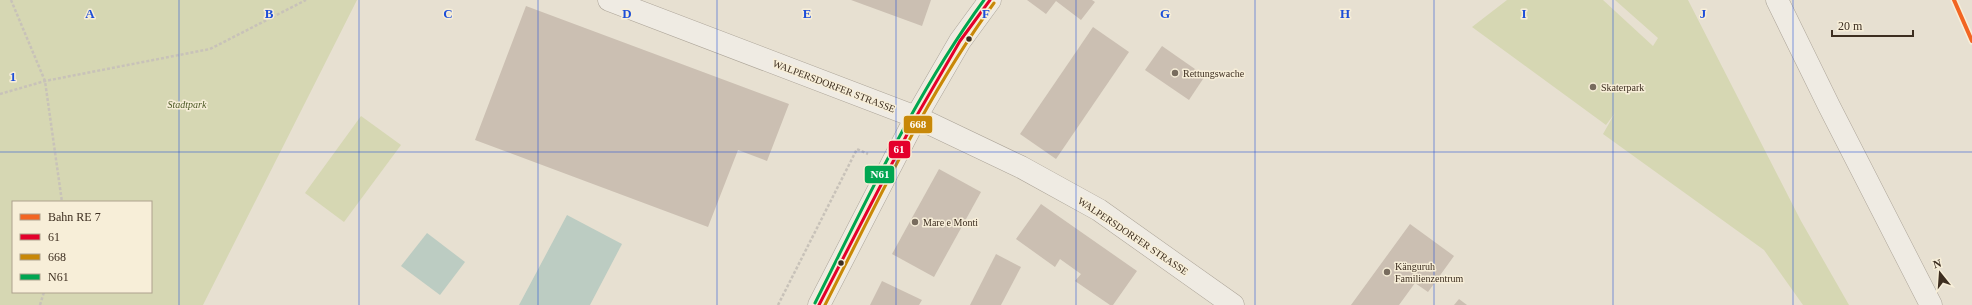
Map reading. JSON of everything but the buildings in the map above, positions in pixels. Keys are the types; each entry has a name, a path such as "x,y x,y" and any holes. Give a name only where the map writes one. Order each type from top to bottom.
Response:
{"street":[{"name":"WALPERSDORFER STRASSE","path":"609,0 916,117 1022,167 1099,210 1233,305"},
{"path":"819,305 916,117 960,41 990,0"},
{"path":"1777,0 1829,106 1931,305"}],"path":[{"path":"11,0 45,81 62,201"},
{"path":"0,94 45,81 210,49 306,0"},
{"path":"778,305 857,149 892,166"},
{"path":"40,305 44,293"}],"green space":[{"name":"Stadtpark","path":"0,0 357,0 203,305 0,305"},
{"path":"1507,0 1603,0 1653,46 1658,38 1615,0 1688,0 1801,221 1849,305 1803,305 1764,250 1603,134 1615,113 1606,125 1472,27"},
{"path":"361,116 401,145 344,222 305,193"}],"shaded area":[{"path":"567,215 622,244 590,305 519,305"},
{"path":"427,233 465,262 440,295 401,266"}],"transit line":[{"name":"N61","path":"815,303 873,186 914,110 959,35 984,0"},
{"name":"61","path":"819,305 916,117 960,41 990,0"},
{"path":"1954,0 1972,41"},
{"name":"668","path":"825,305 883,189 924,113 969,38 994,3"}],"place":[{"name":"Rettungswache","path":"1175,73"},
{"name":"Skaterpark","path":"1593,87"},
{"name":"Mare e Monti","path":"915,222"},
{"name":"Känguruh Familienzentrum","path":"1387,272"}]}
